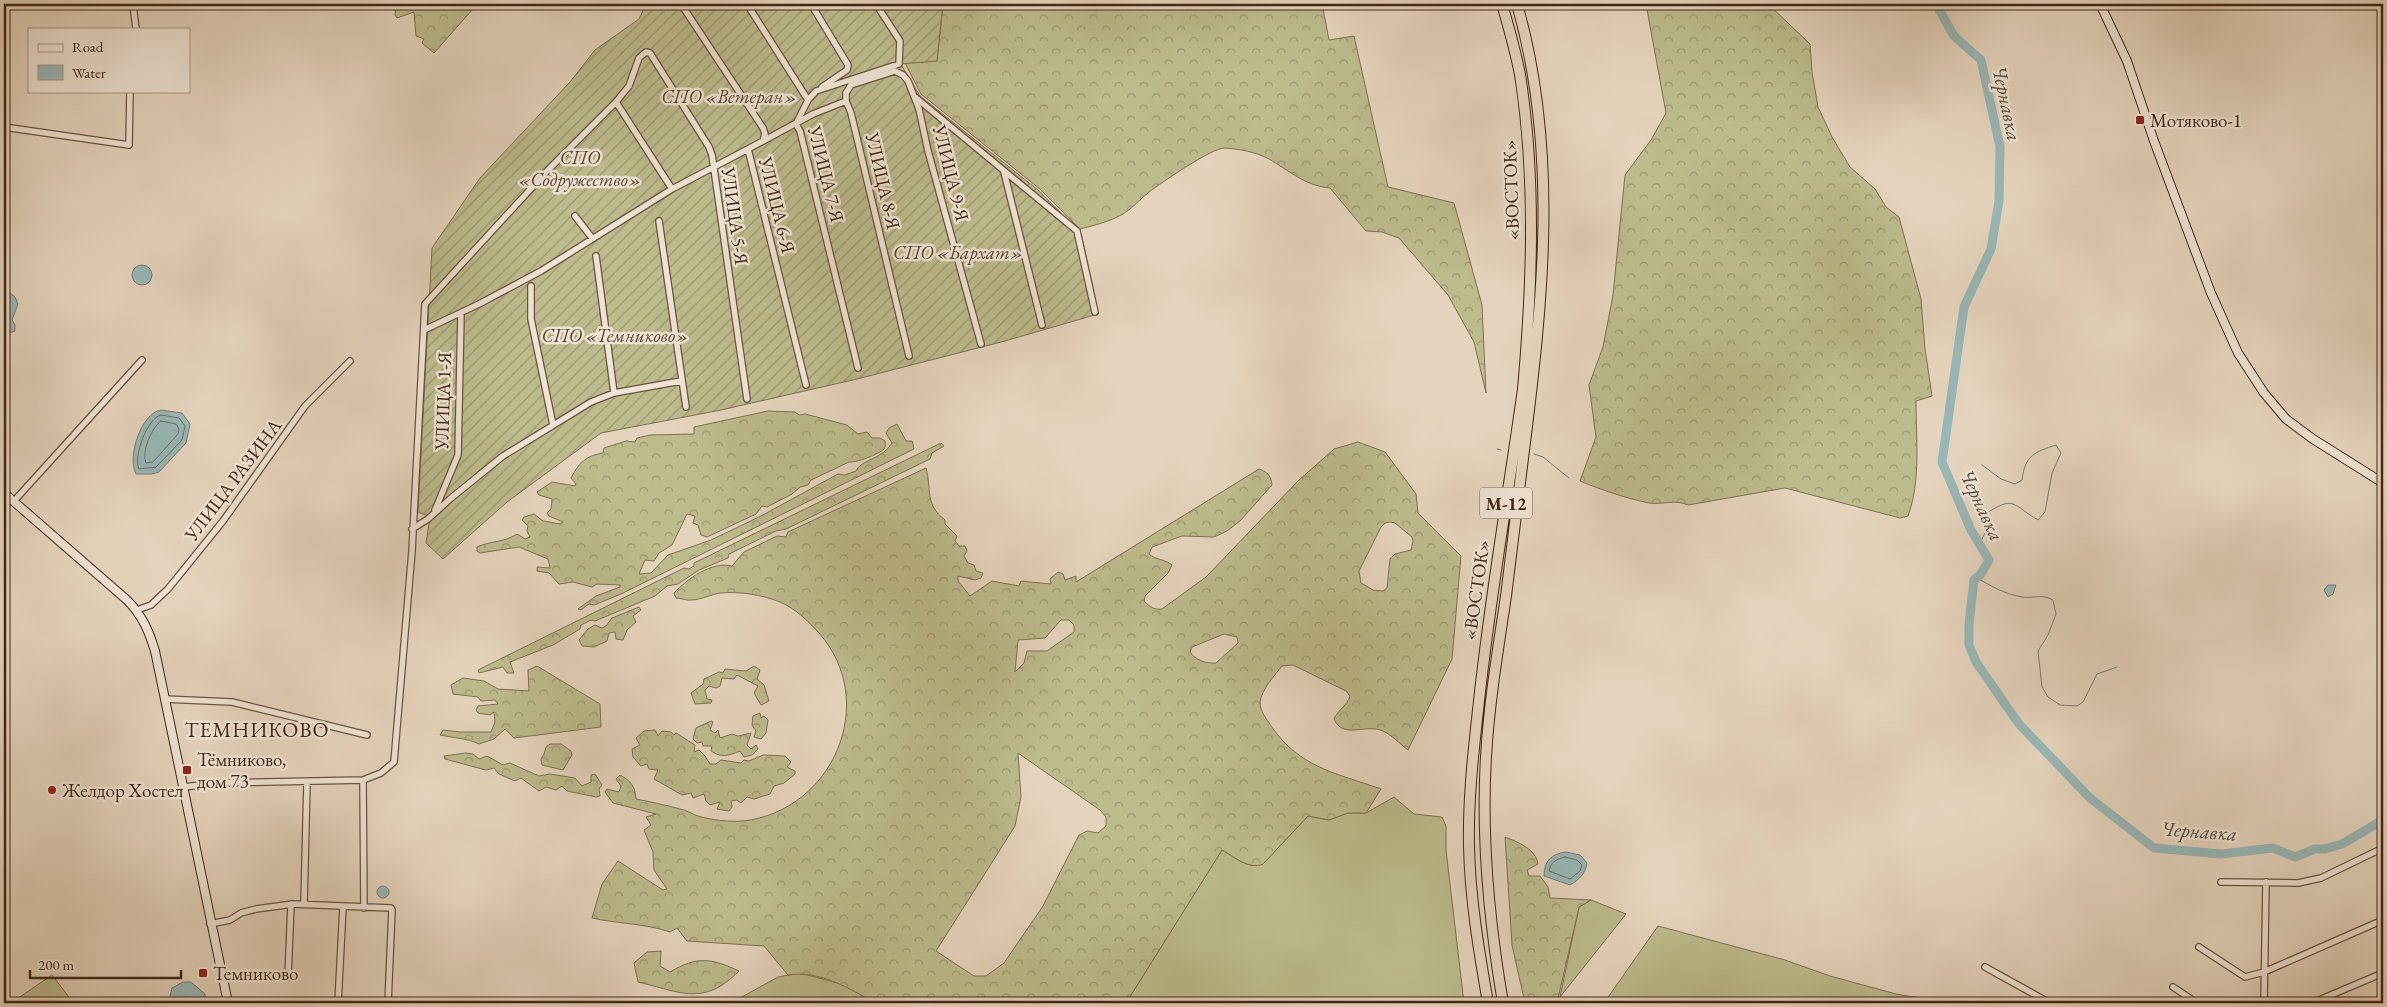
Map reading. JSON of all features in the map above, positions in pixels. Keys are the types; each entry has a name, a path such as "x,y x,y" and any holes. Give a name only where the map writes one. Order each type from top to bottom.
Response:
{"highway":[{"name":"«ВОСТОК»","path":"1488,1003 1478,947 1472,897 1469,845 1481,679 1523,389 1532,219 1527,136 1521,80 1502,4"},
{"name":"«ВОСТОК»","path":"1503,1003 1493,941 1485,868 1486,756 1492,688 1506,596 1538,346 1544,216 1540,123 1533,70 1517,4"}],"street":[{"path":"133,4 136,28"},
{"name":"УЛИЦА 6-Я","path":"681,4 759,120 765,134 763,141 748,149 806,385"},
{"name":"УЛИЦА 7-Я","path":"747,4 808,100 796,124 800,131 858,368"},
{"path":"808,100 816,91 847,70 847,59 811,4"},
{"path":"816,91 900,64 901,49 898,34 876,4"},
{"path":"2100,4 2130,67 2147,123 2178,207 2221,317 2238,353 2264,393 2286,419 2313,440 2383,483"},
{"name":"УЛИЦА 5-Я","path":"616,102 629,86 642,53 650,53 709,147 714,167 747,399"},
{"name":"УЛИЦА 9-Я","path":"846,101 846,93 852,85 891,72 898,72 908,81 915,97 981,344"},
{"path":"4,127 129,145 130,92"},
{"path":"915,97 1077,231 1095,312"},
{"path":"763,141 814,114 846,101"},
{"name":"УЛИЦА 8-Я","path":"846,101 851,113 909,356"},
{"path":"183,787 219,782 363,780 381,773 391,766 395,759 426,304 554,164 616,102 672,188"},
{"path":"424,330 541,272 672,188 748,149"},
{"path":"1004,172 1042,325"},
{"path":"576,216 592,238"},
{"path":"659,221 686,407"},
{"path":"596,256 614,393"},
{"path":"531,286 531,318 553,425"},
{"name":"УЛИЦА 1-Я","path":"433,514 458,455 461,313"},
{"path":"14,502 142,360"},
{"name":"УЛИЦА РАЗИНА","path":"137,610 151,605 168,589 224,521 305,406 350,361"},
{"path":"412,529 503,456 591,402 614,393 682,381"},
{"path":"4,493 102,577 137,610 152,639 228,1003"},
{"path":"164,699 232,702 367,735"},
{"path":"363,780 364,908"},
{"path":"304,904 307,782"},
{"path":"2221,882 2298,883 2321,878 2383,848"},
{"path":"2264,1003 2266,882"},
{"path":"210,924 230,920 241,913 256,909 291,904 392,910 388,1003"},
{"path":"288,978 291,904"},
{"path":"338,1003 343,907"},
{"path":"2198,947 2245,978 2264,972 2383,920"},
{"path":"1986,967 2050,1003"},
{"path":"2312,1003 2383,973"},
{"path":"2173,987 2197,1003"}],"green space":[{"path":"396,4 486,4 472,10 434,53 422,43 424,39 416,36 414,12 397,18 395,15"},
{"path":"646,4 943,4 937,61 900,64 899,67 902,66 920,96 1038,190 1081,233 1098,314 1005,341 857,379 721,410 601,433 507,502 443,559 426,543 430,517 418,512 432,248 480,178 570,82 595,50 639,19"},
{"path":"943,4 1322,4 1329,40 1354,36 1388,187 1454,203 1482,305 1486,393 1474,342 1448,295 1399,238 1382,232 1366,231 1330,188 1305,181 1269,159 1242,150 1219,149 1164,181 1123,214 1080,229 1040,189 921,94 905,63 937,61"},
{"path":"1646,4 1768,4 1810,44 1812,72 1818,107 1832,137 1850,167 1875,189 1886,207 1899,217 1921,299 1925,349 1932,396 1916,401 1916,474 1915,488 1908,516 1900,518 1785,488 1688,505 1678,502 1649,503 1631,499 1580,481 1596,437 1589,385 1603,347 1613,295 1625,175 1651,140 1666,113"},
{"path":"768,411 795,412 799,415 805,414 847,425 858,434 867,432 872,438 880,438 885,441 885,447 873,456 849,462 811,480 808,485 800,487 792,494 767,507 762,506 756,514 707,537 701,535 698,525 693,523 695,516 687,514 672,545 659,553 654,561 645,560 639,574 651,573 668,555 711,540 761,516 838,474 845,475 856,471 862,464 888,449 892,443 886,433 889,428 897,424 906,441 912,441 914,449 621,594 594,605 589,604 581,610 578,609 596,596 620,587 620,585 597,584 592,587 573,582 559,584 549,573 537,571 537,567 550,568 548,559 519,547 480,553 477,551 477,547 508,539 517,534 525,539 530,537 527,531 528,526 522,520 524,517 534,514 543,521 561,524 563,522 549,516 547,513 551,509 552,499 539,495 537,492 552,482 575,486 576,484 571,478 577,468 587,458 603,453 604,448 626,441 635,442 637,438 650,435 694,434 694,427"},
{"path":"1358,442 1385,452 1416,494 1418,513 1461,556 1452,659 1408,750 1383,731 1376,729 1343,729 1334,719 1349,699 1350,696 1346,691 1293,665 1282,666 1272,678 1260,702 1264,714 1282,740 1294,751 1320,767 1381,789 1366,813 1348,813 1329,820 1308,816 1263,864 1247,864 1222,850 1126,1003 875,1003 844,986 822,978 800,974 788,975 764,946 687,941 677,928 670,932 592,918 602,884 618,861 663,890 667,889 654,870 653,852 644,830 651,825 646,817 656,814 613,803 605,792 607,789 619,792 621,786 616,779 620,775 632,784 636,799 664,805 709,819 743,821 775,813 801,797 823,775 838,749 845,720 846,690 837,660 819,633 796,611 766,597 743,593 728,593 695,600 676,598 674,593 700,572 716,566 732,566 744,552 777,536 786,537 788,532 926,468 931,502 934,508 945,520 945,524 957,536 955,541 959,546 965,546 967,551 964,556 968,563 974,565 976,571 983,573 981,578 975,580 958,576 958,581 970,596 992,581 1019,586 1021,581 1051,584 1050,579 1058,572 1063,574 1065,580 1076,576 1076,582 1259,469 1267,473 1272,485 1240,521 1227,531 1214,537 1182,536 1152,547 1149,554 1172,565 1168,573 1145,596 1144,601 1148,605 1162,609 1206,577 1298,481 1334,449","holes":["1385,523 1395,523 1412,537 1413,541 1411,550 1395,554 1390,559 1387,588 1383,591 1373,590 1361,583 1359,571 1381,527","1061,620 1069,620 1074,625 1074,632 1047,651 1027,651 1024,663 1015,672 1018,640 1045,638","1224,634 1237,637 1238,643 1216,663 1198,659 1190,652 1192,647","1018,753 1100,810 1106,817 1106,826 1098,833 1087,831 1079,835 1043,906 1004,963 986,976 974,976 936,951 1015,826 1021,797"]},
{"path":"941,443 944,446 932,453 930,459 786,529 776,531 729,554 728,558 699,570 678,584 667,586 655,596 595,621 591,620 553,645 510,662 514,673 507,673 503,667 479,673 478,670 684,568 689,569 694,566 694,563"},
{"path":"639,607 641,610 633,616 636,622 627,630 623,640 616,639 615,632 609,633 607,641 594,647 582,646 579,640 588,629 595,625 602,628 612,618"},
{"path":"537,666 600,704 601,727 514,738 505,729 494,739 479,744 465,739 440,735 443,730 491,732 495,722 494,712 490,715 478,713 476,710 478,706 498,704 495,700 481,701 478,697 453,694 451,685 463,678 484,681 498,689 529,691 528,670"},
{"path":"754,666 760,670 757,679 764,685 769,701 761,705 754,693 758,686 737,675 734,679 722,678 720,686 716,688 709,686 705,690 707,699 712,700 711,703 695,704 691,693 703,684 704,679 719,672 723,673 725,669 746,671"},
{"path":"760,713 761,718 764,716 768,720 766,733 761,739 754,737 756,731 752,725 753,716"},
{"path":"711,721 713,722 710,730 715,733 718,730 720,738 732,734 738,736 751,733 747,745 751,749 756,745 758,749 752,755 744,757 740,751 721,755 711,751 712,746 703,746 702,742 697,743 693,739 696,728"},
{"path":"655,730 658,736 662,731 671,732 674,735 676,733 695,745 694,752 699,750 710,764 716,764 721,760 741,763 744,760 749,761 763,755 785,756 791,762 787,767 795,771 795,774 784,783 774,786 770,794 754,799 747,797 741,803 737,800 731,801 732,807 729,811 717,809 720,802 710,805 706,801 704,794 693,798 691,793 682,795 654,779 658,770 649,769 647,764 641,766 633,757 632,749 640,745 636,738 644,731"},
{"path":"550,744 561,744 571,751 572,755 563,770 542,765 541,759 546,747"},
{"path":"473,754 479,759 487,756 503,765 510,763 539,776 550,774 575,778 582,786 591,782 591,775 595,774 602,785 599,789 600,796 596,797 567,791 562,786 556,790 546,787 539,791 521,778 515,781 499,774 494,768 486,770 445,759 444,756"},
{"path":"1394,797 1414,814 1442,817 1446,826 1446,850 1464,1003 1126,1003 1222,850 1247,864 1263,864 1308,816 1329,820 1348,813 1366,813"},
{"path":"1505,837 1526,847 1534,854 1538,864 1527,870 1529,876 1540,876 1548,887 1550,898 1591,900 1579,907 1557,1003 1525,1003 1512,945"},
{"path":"1591,900 1626,914 1560,997 1579,907"},
{"path":"1658,926 1785,960 1830,976 1896,994 1949,1003 1604,1003"},
{"path":"661,951 660,966 670,972 696,961 712,961 739,971 726,982 703,993 679,992 638,982 634,963 647,952"},
{"path":"800,973 842,984 875,1003 731,1003 778,977"},
{"path":"52,975 72,1001 68,1003 11,1003"}],"water":[{"path":"142,265 149,268 152,275 149,282 142,285 135,282 132,275 135,268"},
{"path":"4,288 15,297 18,304 12,320 15,325 15,331 4,335"},
{"path":"161,410 182,413 190,424 186,443 159,472 136,474 133,457 138,437 147,419"},
{"path":"2328,585 2336,585 2333,594 2328,597 2324,590"},
{"path":"1566,852 1580,855 1587,863 1582,876 1570,885 1544,876 1545,866 1549,859 1556,854"},
{"path":"381,886 385,886 389,892 385,898 381,898 377,894 377,890"},
{"path":"183,982 191,982 205,994 205,998 197,1003 173,1003 170,996 172,988"}],"waterway":[{"name":"Чернавка","path":"1936,4 1954,36 1981,60 2000,147 1999,201 1991,249 1964,307 1942,462 1971,530 1989,560 1981,574 1974,580 1969,624 1969,645 1976,662 2019,724 2090,798 2154,848 2221,854 2273,848 2295,857 2315,849 2325,849 2342,844 2383,820"},
{"path":"1980,543 1986,531 1982,525 1984,515 2002,505 2008,503 2018,506 2038,520 2045,512 2052,473 2061,453 2056,445 2032,456 2023,472 2022,480 2015,484 2001,479 1982,465"},
{"path":"1497,449 1501,450"},
{"path":"1534,454 1543,457 1569,478"},
{"path":"1977,578 2016,596 2044,597 2053,600 2056,614 2048,635 2038,651 2042,687 2048,697 2060,705 2077,706 2083,702 2097,674 2117,667"}],"place":[{"name":"Мотяково-1","path":"2140,120"},
{"name":"Тёмниково, дом 73","path":"187,770"},
{"name":"Желдор Хостел","path":"52,790"},
{"name":"Темниково","path":"203,973"}],"district":[{"name":"ТЕМНИКОВО","path":"257,729"}],"park label":[{"name":"СПО «Ветеран»","path":"729,96"},
{"name":"СПО «Содружество»","path":"580,168"},
{"name":"СПО «Бархат»","path":"958,252"},
{"name":"СПО «Темниково»","path":"615,335"}]}
